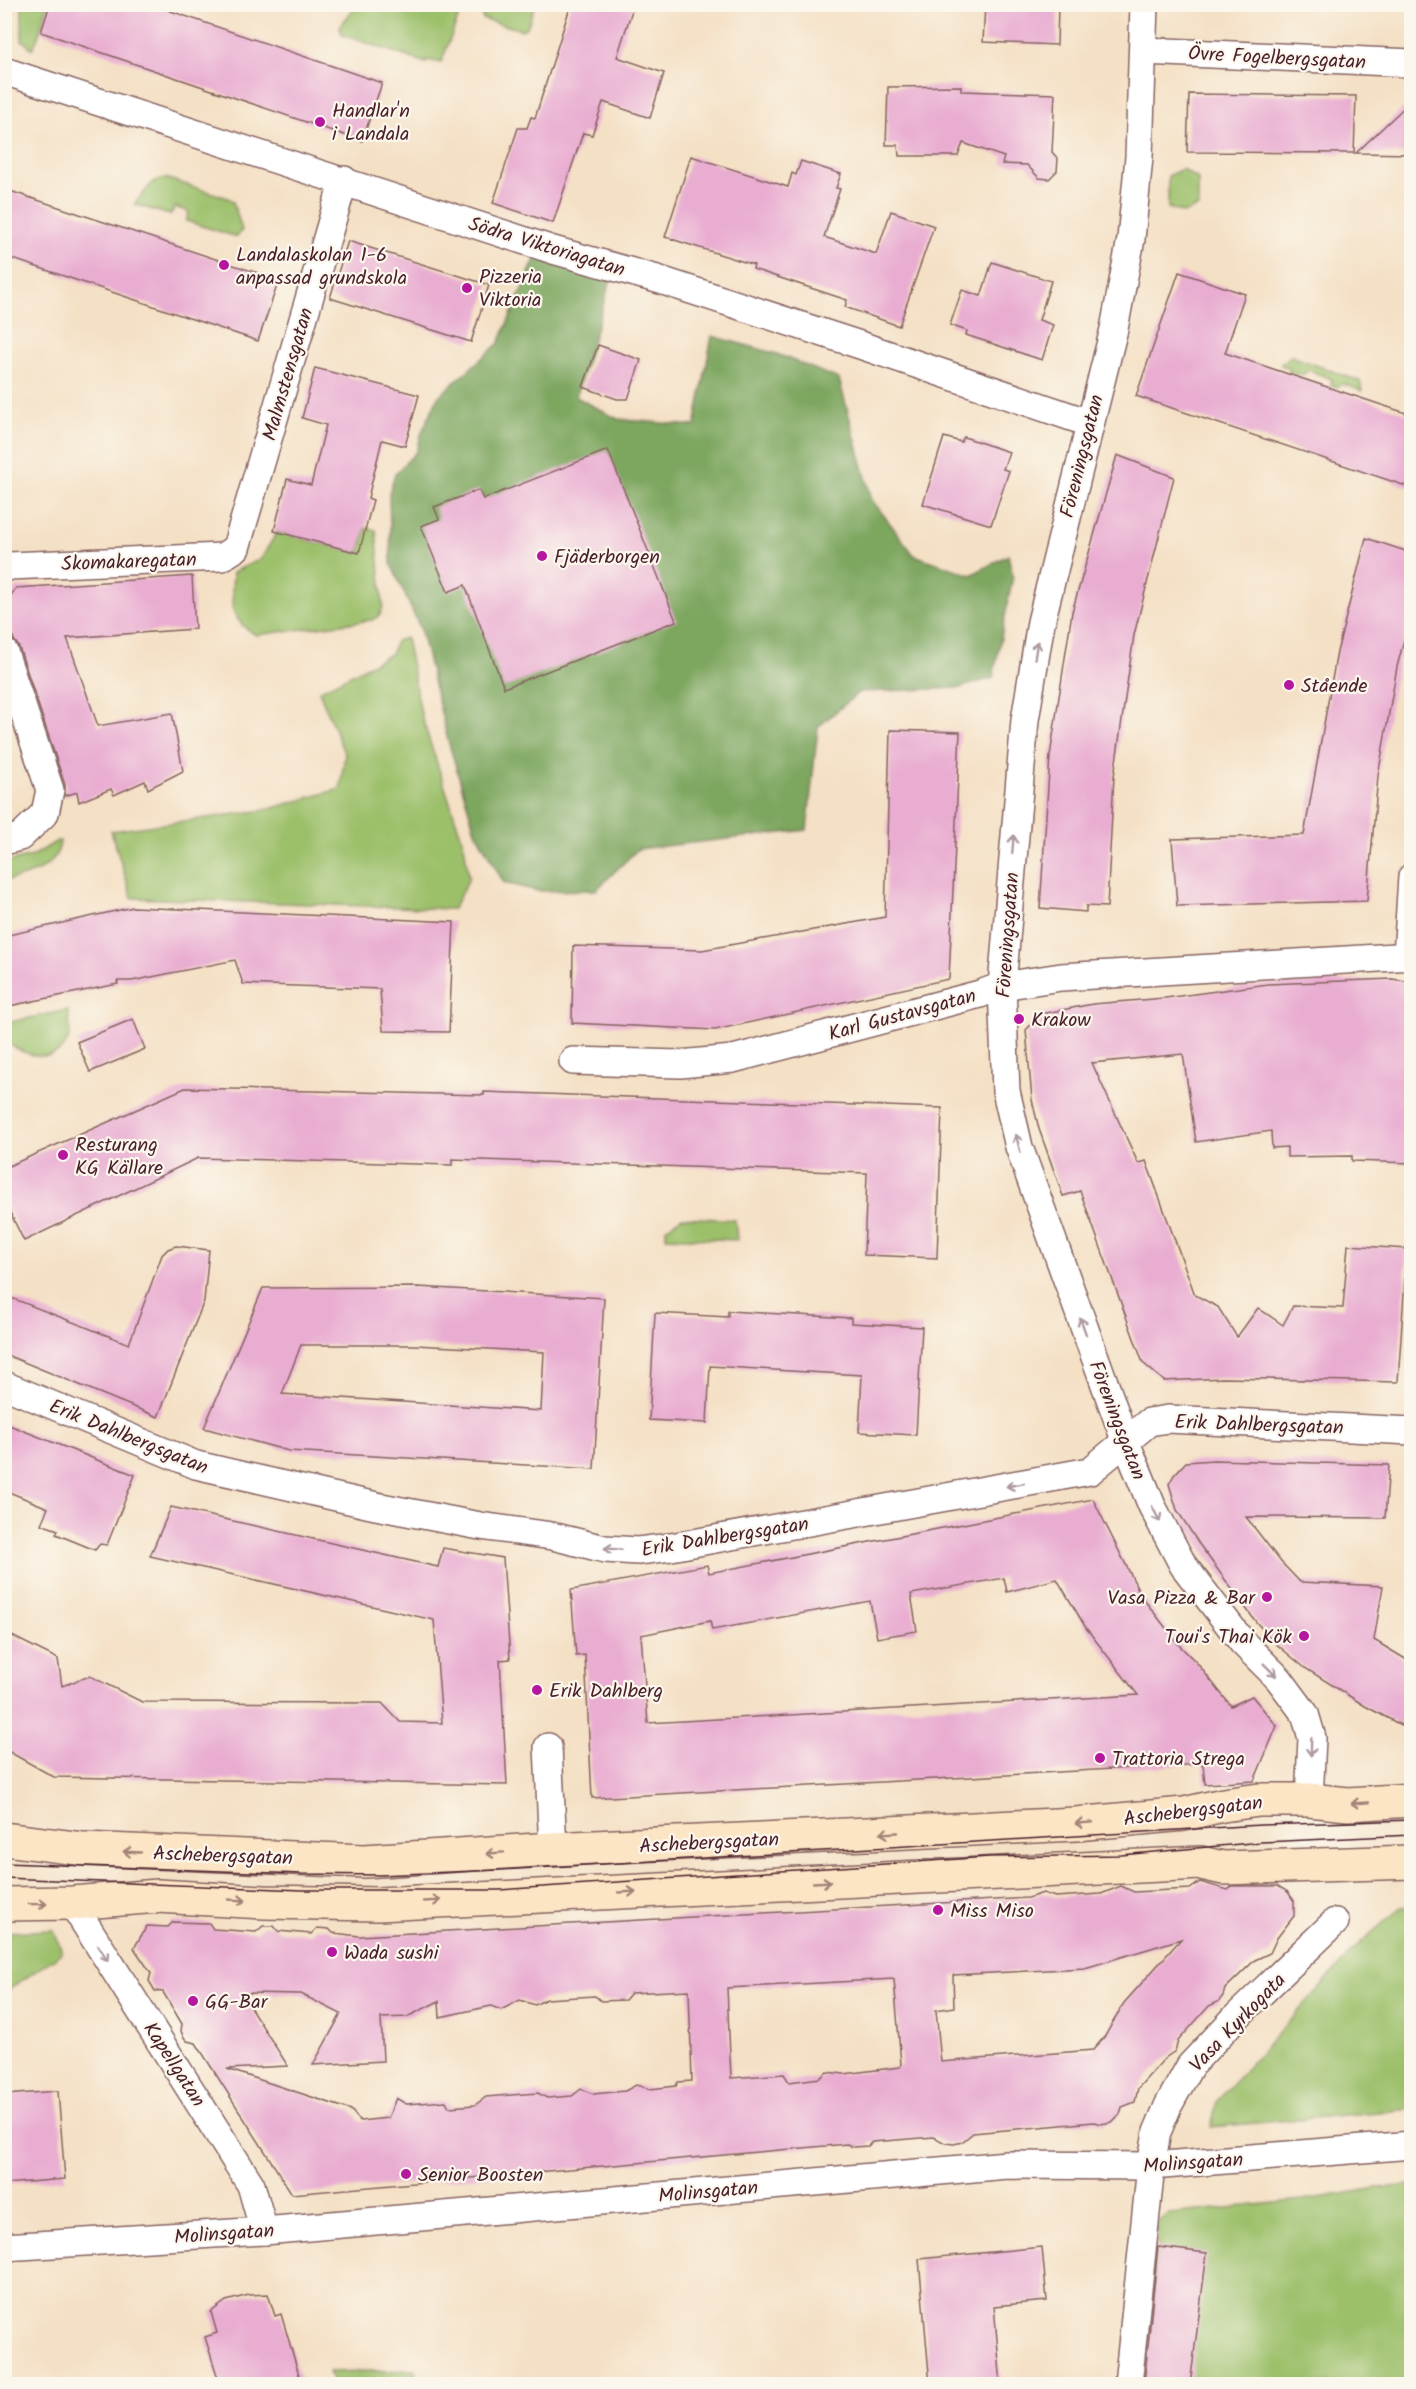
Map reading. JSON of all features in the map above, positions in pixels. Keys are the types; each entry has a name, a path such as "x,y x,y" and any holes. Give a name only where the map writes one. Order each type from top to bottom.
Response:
{"street":[{"name":"Föreningsgatan","path":"1144,4 1139,157 1131,240 1114,329 1041,622 1025,720 1002,986 1006,1091 1019,1147 1125,1440 1152,1506 1183,1565 1243,1643 1279,1679 1305,1714 1312,1738 1309,1800"},
{"name":"Övre Fogelbergsgatan","path":"1143,51 1412,63"},
{"name":"Södra Viktoriagatan","path":"4,71 553,250 657,279 1089,423"},
{"name":"Malmstensgatan","path":"240,534 344,180"},
{"name":"Skomakaregatan","path":"4,569 9,566 222,557 236,548 240,534"},
{"path":"4,652 50,790 45,813 20,837 4,841"},
{"path":"1409,956 1412,877"},
{"name":"Karl Gustavsgatan","path":"573,1062 680,1064 733,1059 980,994 1002,986 1061,977 1409,956"},
{"name":"Erik Dahlbergsgatan","path":"4,1385 196,1466 376,1506 480,1526 552,1536 605,1549 638,1551 671,1548 1090,1471 1149,1422 1168,1419 1412,1431"},
{"path":"548,1747 553,1849"},
{"name":"Aschebergsgatan","path":"4,1839 84,1849 364,1861 553,1849 1076,1824 1184,1814 1222,1804 1259,1800 1309,1800 1348,1804 1412,1800"},
{"path":"4,1904 72,1903 158,1896 264,1902 378,1904 1201,1863 1223,1868 1412,1862"},
{"name":"Kapellgatan","path":"72,1903 251,2185 264,2231"},
{"name":"Vasa Kyrkogata","path":"1128,2385 1151,2166 1157,2132 1168,2106 1190,2066 1235,2018 1335,1922"},
{"name":"Molinsgatan","path":"4,2247 264,2231 1007,2166 1151,2166 1412,2145"}],"green space":[{"path":"486,4 535,5 527,28 521,30 483,19"},
{"path":"22,5 48,5 32,49 22,40"},
{"path":"357,5 463,5 441,63 427,60 426,63 342,35 340,26"},
{"path":"1182,169 1198,179 1198,207 1183,213 1168,208 1168,176"},
{"path":"165,178 228,198 233,202 242,230 237,237 186,221 189,212 175,207 170,215 134,204 153,182"},
{"path":"538,252 612,275 576,397 618,419 695,426 712,336 777,354 839,379 872,500 914,555 971,575 1008,555 1013,576 993,678 959,688 859,692 818,727 807,830 638,849 596,890 538,891 504,883 475,831 447,737 420,628 391,564 389,493 395,474 416,452 422,432 438,397 499,343"},
{"path":"1291,356 1360,381 1362,391 1344,384 1337,387 1331,384 1332,379 1309,370 1303,375 1289,372 1289,368 1281,363"},
{"path":"366,528 376,530 383,606 380,615 372,620 256,635 240,623 233,609 233,572 261,559 277,532 359,553"},
{"path":"406,638 422,718 464,845 469,878 453,909 132,898 111,831 265,810 340,789 345,755 319,691 391,654 396,641"},
{"path":"60,841 58,851 48,865 32,874 5,881 5,862 33,856"},
{"path":"68,1010 69,1038 58,1052 42,1056 33,1055 17,1049 5,1038 5,1023"},
{"path":"682,1217 735,1220 737,1240 666,1237 666,1228"},
{"path":"1411,1906 1411,2109 1211,2127 1217,2101 1361,1942 1402,1907"},
{"path":"54,1930 62,1953 5,1992 5,1932"},
{"path":"1411,2185 1411,2384 1141,2384 1158,2247 1156,2223 1169,2214 1313,2199 1377,2188"},
{"path":"415,2370 417,2384 334,2384 329,2372"}],"building":[{"path":"50,4 150,4 382,83 362,141 41,32"},
{"path":"571,4 634,4 617,57 664,73 650,118 603,102 592,135 583,133 553,223 493,203 518,128 527,128 531,117 535,118"},
{"path":"985,4 1058,4 1057,45 983,42"},
{"path":"961,86 961,91 1055,94 1052,152 1058,159 1057,171 1049,179 1039,178 1027,165 1002,164 1004,157 963,143 958,156 899,156 898,145 886,145 888,87"},
{"path":"1189,94 1356,96 1354,153 1187,152"},
{"path":"1412,100 1412,154 1356,153"},
{"path":"691,156 788,187 792,173 796,175 801,161 841,174 836,188 840,189 824,237 876,254 891,211 934,226 899,326 845,307 847,300 753,269 754,265 665,237"},
{"path":"4,189 279,280 258,341 4,256"},
{"path":"348,241 489,285 471,342 330,298"},
{"path":"992,262 1051,281 1039,320 1053,325 1042,360 966,335 967,331 950,325 962,290 981,296"},
{"path":"1179,272 1245,294 1225,353 1412,415 1412,488 1136,396"},
{"path":"598,345 641,360 628,399 617,399 583,387"},
{"path":"315,368 419,395 405,446 382,440 368,498 373,500 359,553 274,531 287,479 311,485 326,425 302,418"},
{"path":"944,437 961,442 964,437 1009,452 1003,469 1009,471 991,525 923,504"},
{"name":"Fjäderborgen","path":"608,450 676,621 504,688 465,585 448,592 421,526 439,519 434,507 479,490 483,499"},
{"path":"1117,455 1174,477 1134,635 1114,776 1107,907 1086,906 1086,912 1040,908 1050,756 1072,612"},
{"path":"1366,538 1412,553 1412,609 1397,667 1378,776 1367,901 1177,906 1172,839 1304,835 1337,652"},
{"path":"192,576 195,629 67,638 98,726 172,713 183,771 148,789 145,781 114,795 111,789 79,802 77,792 65,796 65,785 4,605 16,588"},
{"path":"890,730 960,732 949,979 715,1030 572,1023 573,946 702,950 885,917"},
{"path":"133,907 454,922 449,1032 383,1031 380,989 243,984 235,960 132,981 117,981 118,984 4,1007 4,936"},
{"path":"1392,979 1412,982 1412,1163 1352,1161 1352,1156 1287,1157 1287,1147 1272,1148 1271,1131 1196,1142 1183,1054 1092,1063 1138,1163 1146,1161 1195,1295 1218,1307 1237,1337 1258,1308 1283,1325 1293,1306 1343,1308 1348,1245 1407,1249 1398,1382 1224,1378 1164,1381 1143,1363 1080,1191 1063,1196 1039,1129 1032,1100 1026,1030 1041,1014 1093,1004 1165,998 1268,984"},
{"path":"133,1019 145,1049 90,1072 77,1042"},
{"path":"185,1088 484,1095 484,1092 942,1108 937,1258 864,1255 867,1173 452,1159 452,1165 198,1158 24,1241 4,1200 4,1168"},
{"path":"176,1246 209,1250 204,1301 158,1417 4,1354 4,1295 129,1344 162,1255 168,1249"},
{"path":"418,1287 604,1298 594,1469 289,1451 204,1428 263,1288","holes":["301,1345 415,1345 544,1352 541,1411 282,1394"]},
{"path":"728,1311 851,1318 851,1323 922,1327 916,1435 859,1432 862,1375 710,1366 707,1423 649,1420 655,1313 728,1317"},
{"path":"4,1423 135,1475 107,1545 100,1544 95,1550 56,1534 58,1530 41,1524 48,1508 4,1490"},
{"path":"1214,1460 1389,1465 1385,1518 1246,1517 1281,1562 1300,1582 1383,1586 1374,1640 1412,1663 1412,1731 1365,1706 1305,1668 1275,1643 1256,1622 1199,1544 1177,1510 1169,1484 1186,1462"},
{"path":"1093,1499 1142,1597 1179,1645 1197,1663 1231,1706 1252,1696 1277,1726 1254,1781 1205,1784 1203,1764 592,1798 585,1655 576,1656 571,1590 707,1565 709,1573","holes":["1004,1578 1007,1592 1057,1579 1086,1628 1138,1695 648,1723 641,1635 710,1621 712,1630 870,1601 877,1638 917,1631 911,1594"]},
{"path":"171,1507 438,1567 443,1548 503,1558 510,1659 500,1660 507,1785 54,1777 4,1749 4,1632 58,1659 62,1686 90,1676 142,1702 382,1703 400,1722 442,1723 434,1620 150,1556"},
{"path":"1200,1882 1228,1890 1232,1886 1278,1886 1288,1892 1294,1901 1294,1916 1277,1938 1270,1953 1255,1960 1225,1989 1218,2002 1209,2006 1178,2041 1175,2051 1165,2058 1138,2088 1135,2102 1122,2107 1120,2114 1112,2122 973,2133 962,2142 954,2144 945,2143 934,2137 872,2142 868,2146 853,2147 847,2144 292,2194 196,2043 187,2041 183,2036 182,2024 163,1992 155,1991 149,1981 151,1973 134,1948 147,1926 168,1927 173,1922 209,1923 213,1929 256,1932 263,1926 274,1926 278,1931 311,1934 317,1928 329,1929 333,1933 360,1936 1028,1898 1043,1893 1055,1897 1101,1894 1121,1886 1134,1892 1190,1889","holes":["1181,1939 1124,2003 1105,2036 1093,2050 941,2062 936,2010 954,2007 953,1975 1085,1968","894,1979 900,2067 844,2074 827,2072 820,2078 789,2082 784,2074 731,2078 727,1988","689,1990 692,2081 678,2082 676,2086 650,2089 636,2085 625,2091 593,2094 581,2089 572,2096 547,2098 538,2093 486,2097 475,2105 449,2107 446,2101 406,2104 396,2098 388,2118 360,2121 351,2110 227,2069 288,2066 241,1993 301,1994 341,2014 313,2065 383,2061 381,2018 407,2017 439,2001 440,2017 491,2006 501,2010 520,2000 535,2005 546,1999 595,1996 601,2001 625,2000 631,1993"]},
{"path":"58,2091 65,2179 4,2184 4,2095"},
{"path":"1042,2247 1047,2301 994,2306 1001,2385 930,2385 919,2259"},
{"path":"1158,2247 1207,2253 1190,2385 1144,2385"},
{"path":"268,2294 275,2316 281,2314 302,2385 220,2385 205,2337 217,2333 211,2312 226,2301 249,2295"}],"tram line":[{"path":"4,1863 379,1875 1261,1825 1412,1820"},
{"path":"4,1878 302,1890 499,1890 989,1857 1121,1855 1262,1842 1412,1835"}],"place":[{"name":"Handlar'n i Landala","path":"320,122"},
{"name":"Landalaskolan 1-6 anpassad grundskola","path":"224,265"},
{"name":"Pizzeria Viktoria","path":"467,288"},
{"name":"Fjäderborgen","path":"542,556"},
{"name":"Stående","path":"1289,685"},
{"name":"Krakow","path":"1019,1019"},
{"name":"Resturang KG Källare","path":"63,1155"},
{"name":"Vasa Pizza & Bar","path":"1267,1597"},
{"name":"Toui's Thai Kök","path":"1304,1636"},
{"name":"Erik Dahlberg","path":"537,1690"},
{"name":"Trattoria Strega","path":"1100,1758"},
{"name":"Miss Miso","path":"938,1910"},
{"name":"Wada sushi","path":"332,1952"},
{"name":"GG-Bar","path":"193,2001"},
{"name":"Senior Boosten","path":"406,2174"}]}
